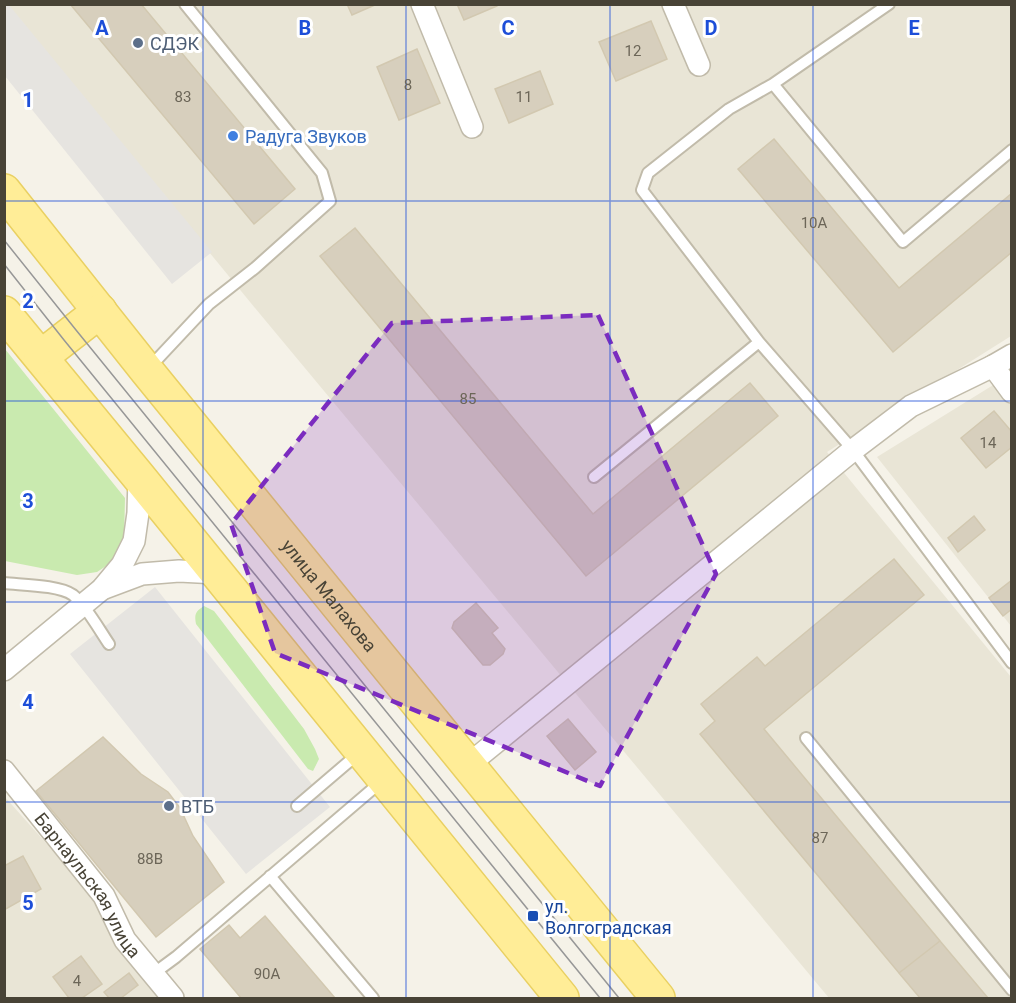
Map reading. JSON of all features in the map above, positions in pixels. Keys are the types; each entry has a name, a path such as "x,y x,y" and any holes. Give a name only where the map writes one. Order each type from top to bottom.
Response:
{"main road":[{"name":"улица Малахова","path":"4,190 147,371 658,999"},
{"path":"41,357 100,311"},
{"path":"4,313 562,999"}],"street":[{"path":"423,4 472,127"},
{"path":"673,4 699,65"},
{"path":"468,765 853,450 911,406 1011,355"},
{"path":"993,366 1011,392"},
{"path":"4,670 83,606 102,589 122,565 134,541 138,513 139,477"},
{"path":"102,589 142,574 179,571 217,573"},
{"name":"Барнаульская улица","path":"4,771 104,896 125,940 173,999"}],"lane":[{"path":"147,371 209,304 255,268 330,201 322,173 185,4"},
{"path":"890,4 773,84 729,109 648,173 642,190 759,342 853,450 1011,663"},
{"path":"773,84 903,242 1011,150"},
{"path":"594,477 759,342"},
{"path":"4,583 57,589 73,595 109,644"},
{"path":"806,738 1011,990"},
{"path":"297,806 362,751"},
{"path":"153,974 176,957 384,779"},
{"path":"270,876 373,999"}],"highlighted area":[{"path":"598,315 716,574 600,786 275,653 231,524 392,323"}],"shaded area":[{"path":"4,5 9,5 212,252 172,284 5,76"},
{"path":"6,5 1011,5 1011,336 827,452 1011,677 1011,998 829,998"},
{"path":"1011,374 1011,626 877,457"},
{"path":"155,587 330,807 246,874 70,654"},
{"path":"4,796 54,852 170,998 5,998"}],"green space":[{"path":"5,349 125,498 124,541 115,560 97,572 77,575 5,561"},
{"path":"204,606 214,611 304,729 319,759 313,771 308,769 196,624 196,613"}],"building":[{"path":"70,4 141,4 295,189 254,224"},
{"path":"347,4 377,4 352,15"},
{"path":"457,4 497,4 497,6 464,20"},
{"path":"651,21 667,59 616,81 599,42"},
{"path":"417,49 440,103 399,120 377,67"},
{"path":"540,71 553,104 509,123 495,89"},
{"path":"774,139 899,288 1012,193 1012,252 893,352 738,169"},
{"path":"355,228 593,514 750,383 778,416 586,576 320,256"},
{"path":"994,411 1012,432 1012,447 986,468 961,438"},
{"path":"974,516 985,530 958,552 948,538"},
{"path":"894,559 924,595 764,729 940,941 899,973 700,734 715,721 701,704 757,657 765,666"},
{"path":"1012,580 1012,609 1003,616 989,598"},
{"path":"476,603 498,628 492,633 505,649 503,654 490,665 483,665 452,628 454,622"},
{"path":"568,719 596,752 575,770 547,736"},
{"path":"103,737 141,774 168,792 180,808 193,836 224,882 156,937 36,791"},
{"path":"23,856 41,889 4,910 4,866"},
{"path":"265,916 335,998 241,998 200,949 229,925 240,938"},
{"path":"940,941 988,998 920,998 899,973"},
{"path":"81,956 102,984 82,998 69,998 53,977"},
{"path":"129,973 138,985 121,998 109,998 104,992"}],"tram line":[{"path":"4,240 619,998"},
{"path":"4,264 600,998"}],"place":[{"name":"СДЭК","path":"138,43"},
{"name":"Радуга Звуков","path":"233,136"},
{"name":"ВТБ","path":"169,806"},
{"name":"ул. Волгоградская","path":"533,916"}]}
